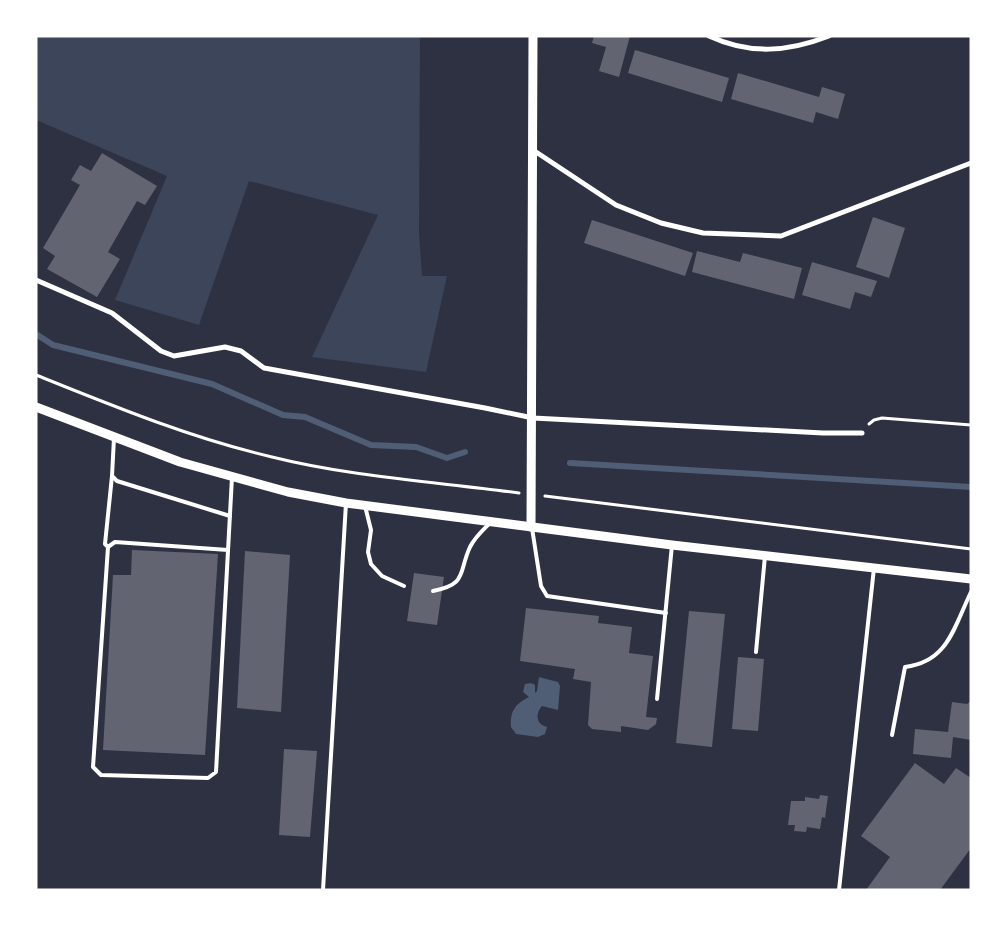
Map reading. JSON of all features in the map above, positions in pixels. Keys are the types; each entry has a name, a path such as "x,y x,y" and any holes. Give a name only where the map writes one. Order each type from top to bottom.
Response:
{"street":[{"path":"531,527 533,418 533,36"},
{"path":"709,36 750,50 778,50 829,36"},
{"path":"532,150 616,205 661,223 703,233 781,236 971,163"},
{"path":"36,280 112,313 161,351 174,356 225,347 240,351 264,368 533,418 823,433 862,433"},
{"path":"36,407 180,462 232,477 346,503 672,545 971,580"}],"lane":[{"path":"114,438 105,544 108,547 93,767 101,774 208,778 216,772 232,477"},
{"path":"112,476 117,481 230,516"},
{"path":"323,890 346,503"},
{"path":"365,506 371,530 368,552 371,564 382,576 404,586"},
{"path":"433,591 445,589 456,582 464,570 469,550 475,538 491,522"},
{"path":"531,527 541,586 547,596 666,613"},
{"path":"108,547 115,542 228,550"},
{"path":"656,699 672,545"},
{"path":"756,652 764,556"},
{"path":"839,890 874,568"},
{"path":"892,735 905,667 929,662 942,650 971,592"}],"path":[{"path":"36,375 178,430 272,458 361,473 971,549"},
{"path":"862,433 874,420 882,418 971,425"}],"shaded area":[{"path":"36,36 420,36 419,233 422,276 447,276 426,372 312,357 378,215 249,181 199,325 115,300 167,176 36,120"},
{"path":"539,677 558,682 560,686 558,710 542,706 540,709 538,718 543,726 547,727 545,734 538,737 516,734 511,727 511,717 514,709 520,702 529,697 523,692 525,684 531,683 535,685 535,693 537,691"}],"building":[{"path":"594,36 630,36 619,77 599,71 606,47 592,43"},
{"path":"635,50 729,78 722,102 628,73"},
{"path":"738,73 819,97 822,87 845,94 838,119 816,112 813,123 731,99"},
{"path":"102,153 157,186 145,205 137,201 108,252 120,259 97,297 47,269 55,256 43,248 80,185 71,180 80,165 91,171"},
{"path":"873,217 905,228 889,278 856,267"},
{"path":"592,220 693,253 685,276 584,243"},
{"path":"697,251 740,262 743,253 802,268 794,299 692,272"},
{"path":"812,262 877,281 871,297 855,292 850,309 802,295"},
{"path":"132,550 218,554 205,755 103,750 113,575 131,575"},
{"path":"245,551 290,555 281,712 237,708"},
{"path":"414,573 444,577 437,625 407,621"},
{"path":"526,608 599,616 598,623 632,627 629,653 653,656 646,717 657,718 656,724 648,730 621,726 621,732 592,729 588,725 591,682 573,679 575,669 520,661"},
{"path":"689,611 725,614 712,747 676,743"},
{"path":"738,657 764,659 758,731 732,729"},
{"path":"971,701 971,740 953,737 951,758 913,754 915,729 948,732 952,702 967,704"},
{"path":"284,749 317,751 310,837 279,835"},
{"path":"915,763 944,784 956,768 971,778 971,848 940,890 866,890 890,857 861,836"},
{"path":"820,795 828,796 825,818 822,817 820,829 807,827 806,832 794,831 795,825 788,825 791,801 805,801 805,797 819,799"}],"waterway":[{"path":"36,334 53,345 212,384 283,415 305,417 371,445 416,447 447,458 465,452"},
{"path":"570,463 971,487"}]}
